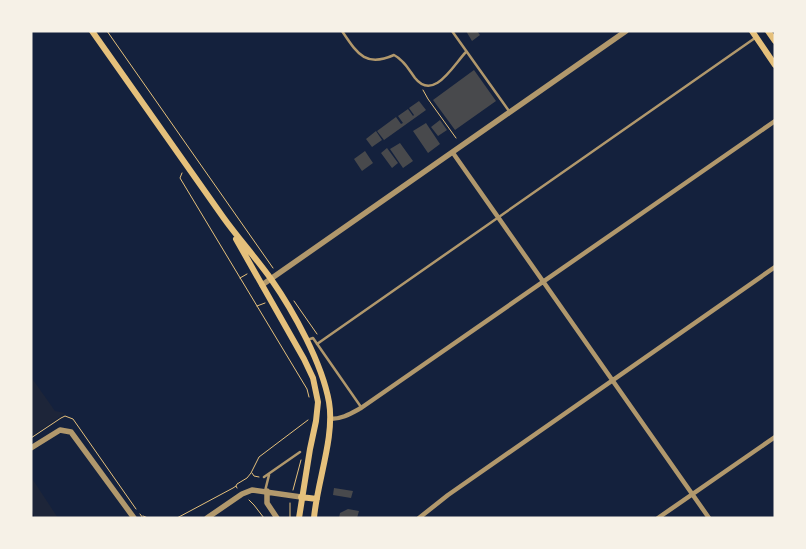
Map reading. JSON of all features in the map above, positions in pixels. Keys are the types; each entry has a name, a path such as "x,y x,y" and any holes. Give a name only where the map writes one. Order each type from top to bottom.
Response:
{"main road":[{"path":"92,31 224,218 271,279 306,340 324,382 329,401 330,419 314,518"},
{"path":"768,31 775,41"},
{"path":"754,34 775,65"},
{"path":"224,218 313,378 318,402 299,518"},
{"path":"301,497 316,499"}],"street":[{"path":"262,285 626,31"},
{"path":"330,419 348,416 361,408 775,121"},
{"path":"453,153 709,518"},
{"path":"419,518 448,495 775,267"},
{"path":"31,448 60,430 67,430 76,436 134,518"},
{"path":"658,518 775,437"},
{"path":"210,517 242,494 252,490 301,497"},
{"path":"266,491 267,503 277,518"}],"lane":[{"path":"342,31 360,56 377,60 394,55 400,58 421,85 427,86 440,82 466,52"},
{"path":"452,31 510,112"},
{"path":"317,344 498,218 754,34"},
{"path":"306,340 313,338 361,408"},
{"path":"264,477 300,452"},
{"path":"266,491 269,474"}],"path":[{"path":"107,31 273,267"},
{"path":"421,85 428,99 456,138"},
{"path":"180,178 307,389 311,404"},
{"path":"177,518 236,486 251,473 259,457 311,418 310,425"},
{"path":"290,518 290,503 301,459"},
{"path":"251,473 254,476 264,477"},
{"path":"236,486 254,504 264,518"},
{"path":"140,514 148,518"}],"shaded area":[{"path":"31,377 55,411 65,413 31,437"},
{"path":"31,477 58,518 31,518"}],"building":[{"path":"466,31 477,31 480,35 472,41"},
{"path":"474,70 496,101 455,130 433,100"},
{"path":"419,101 426,110 384,140 377,131 396,117 401,124 403,123 398,116 408,109 413,116 409,108"},
{"path":"440,120 447,130 438,136 431,127"},
{"path":"426,123 440,144 428,153 413,131"},
{"path":"376,131 382,140 372,147 366,139"},
{"path":"400,143 413,161 403,168 390,149"},
{"path":"387,148 398,163 392,168 381,153"},
{"path":"365,151 373,163 362,171 354,159"},
{"path":"334,488 353,491 351,498 333,495"},
{"path":"348,509 359,511 357,518 339,518 340,513"}],"waterway":[{"path":"31,511 33,518"}]}
